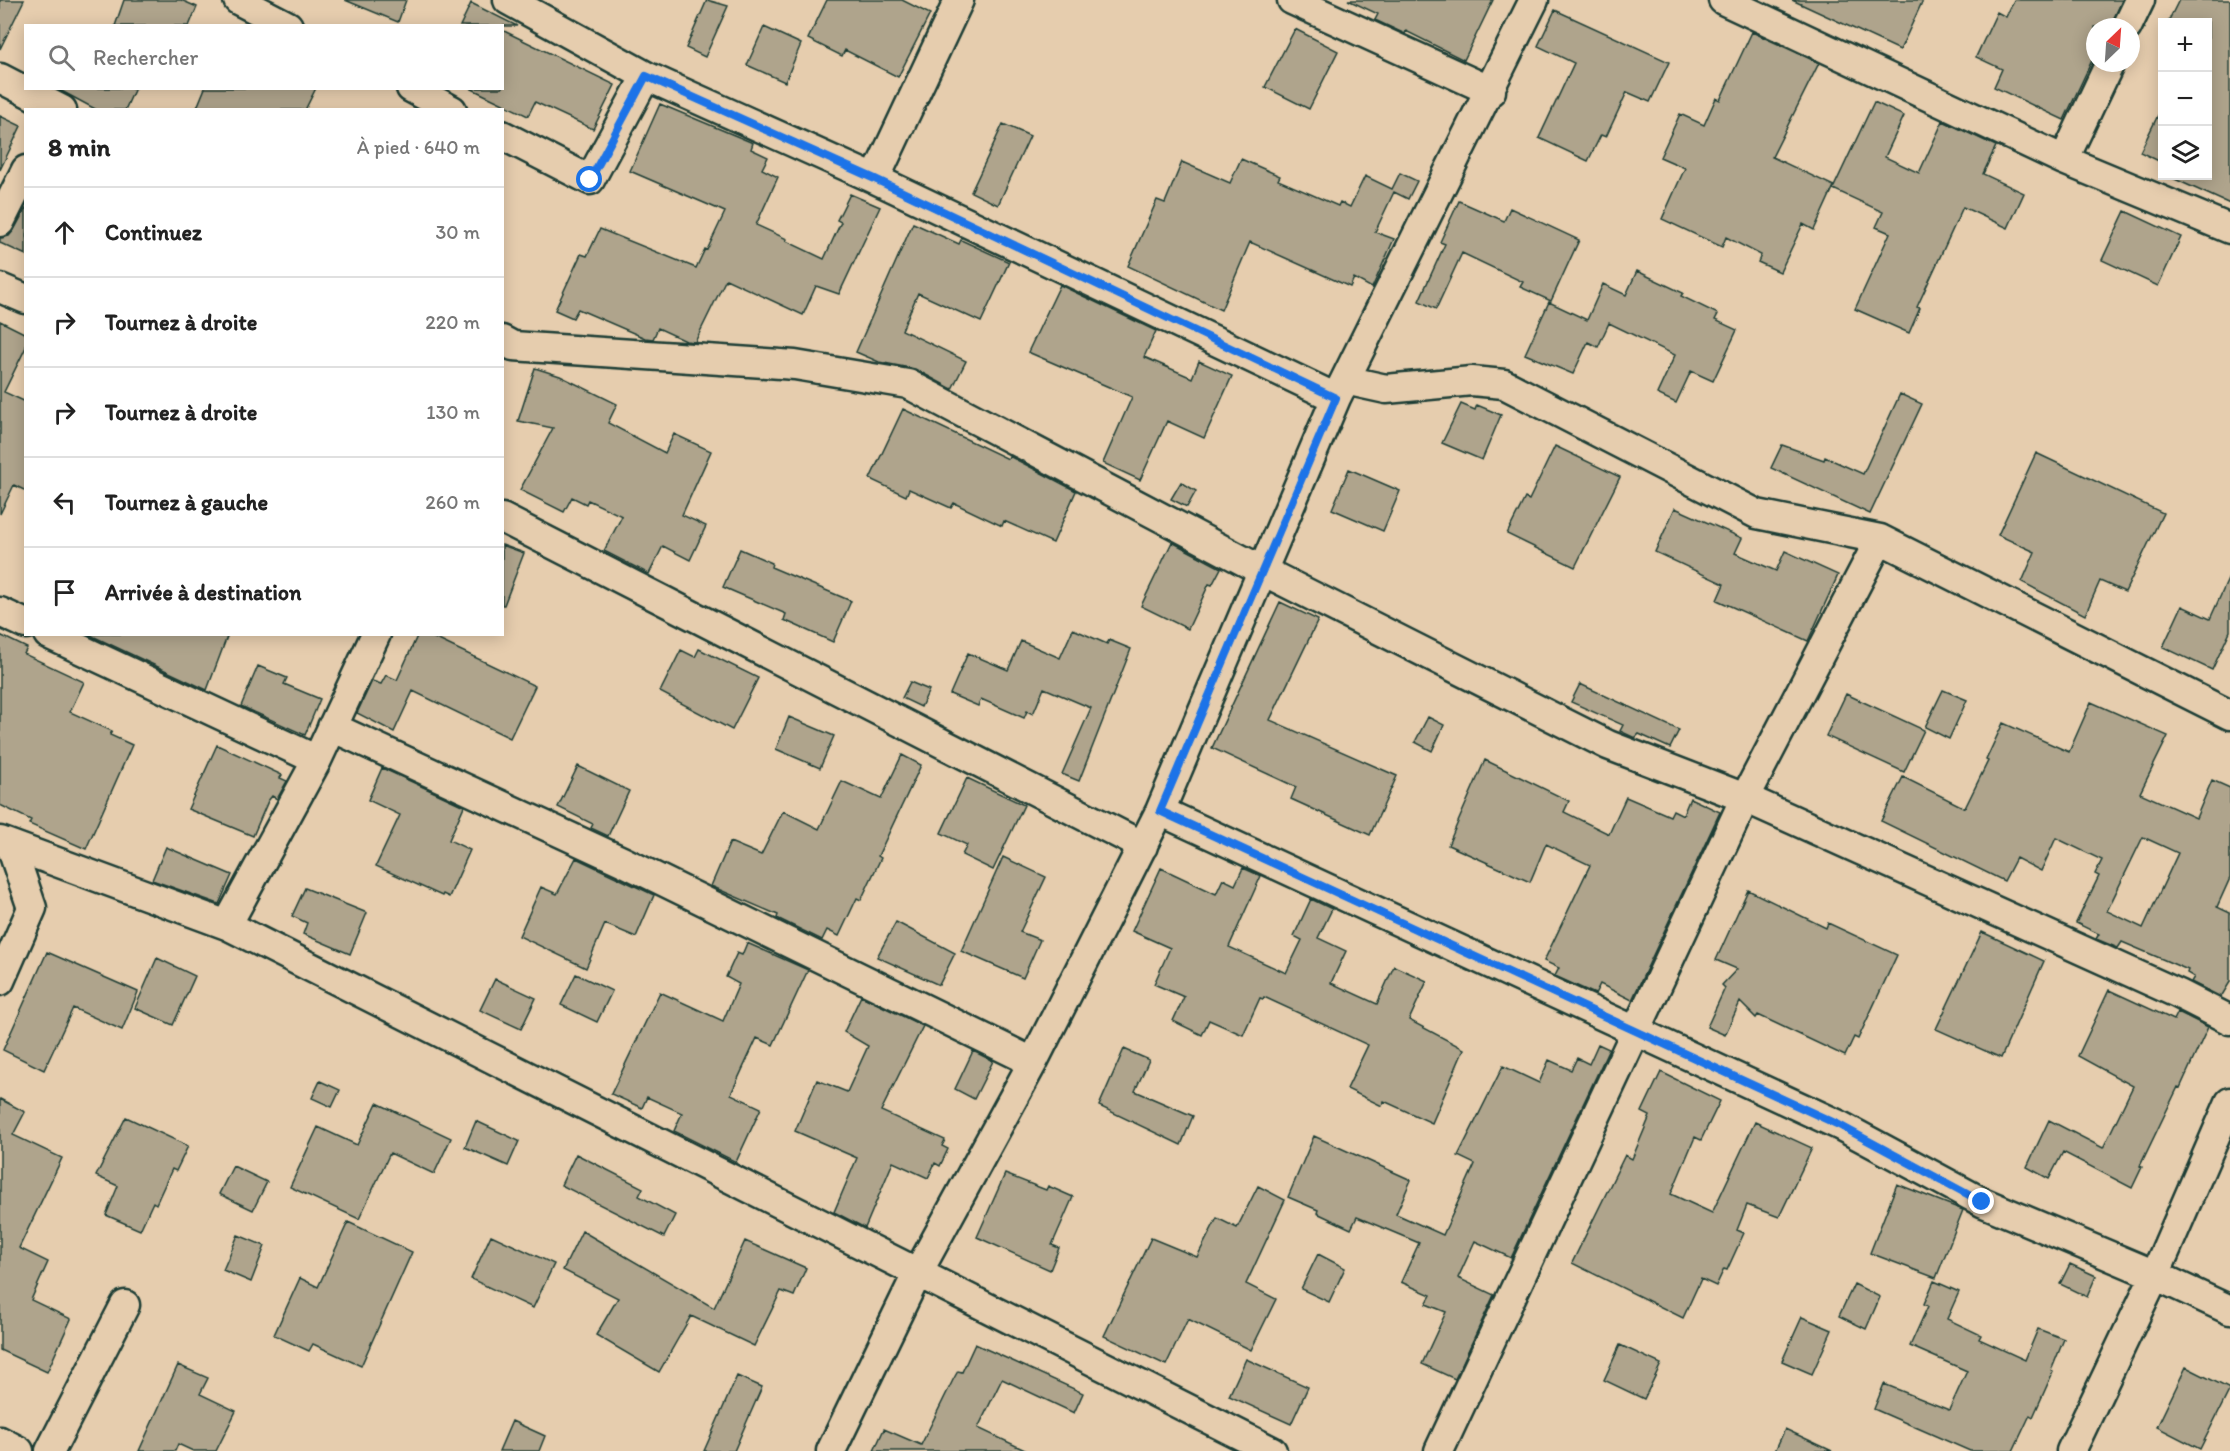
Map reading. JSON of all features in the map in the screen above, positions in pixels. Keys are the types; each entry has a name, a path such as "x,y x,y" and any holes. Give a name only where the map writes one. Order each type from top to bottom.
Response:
{"street":[{"path":"238,0 284,24"},
{"path":"508,0 646,76 1341,389 1386,389 1472,381 1504,384 1757,514 1880,539 2230,715"},
{"path":"875,179 959,0"},
{"path":"1292,0 1491,91"},
{"path":"831,1451 917,1274 1033,1062 1160,811 1261,570 1341,389 1491,91 1534,0"},
{"path":"1724,0 2064,160 2230,229"},
{"path":"2131,18 2140,0"},
{"path":"2064,160 2106,72"},
{"path":"504,136 590,180 646,76"},
{"path":"0,78 58,108"},
{"path":"415,90 448,108"},
{"path":"0,222 24,174"},
{"path":"0,288 24,298"},
{"path":"506,351 795,365 908,384 1261,570 1608,745 1745,798 2179,994 2230,1020"},
{"path":"504,519 1143,846"},
{"path":"1439,1451 1634,1030 1745,798 1880,539"},
{"path":"0,612 24,623"},
{"path":"52,636 317,760"},
{"path":"227,925 317,760 374,636"},
{"path":"332,727 622,861 1033,1062"},
{"path":"1160,811 1839,1125 1982,1202 2155,1275 2230,1310"},
{"path":"6,844 227,925 1272,1451"},
{"path":"0,981 32,908 6,844"},
{"path":"2071,1451 2155,1275 2230,1102"},
{"path":"50,1451 125,1305"},
{"path":"0,1441 19,1451"}],"building":[{"path":"0,0 24,0 0,49"},
{"path":"124,0 181,0 197,7 190,24 116,24"},
{"path":"345,0 406,0 398,22"},
{"path":"707,0 728,6 705,57 686,48"},
{"path":"827,0 902,0 930,14 898,77 845,50 842,56 808,39"},
{"path":"1348,0 1493,0 1464,60 1406,31 1405,34 1375,20 1378,14"},
{"path":"1792,0 1923,0 1900,50"},
{"path":"2014,0 2122,0 2115,18 2086,18 2087,72 2064,120 1994,87 2002,69 1976,57 1997,12 2006,17"},
{"path":"2179,0 2230,0 2230,204 2177,180 2212,180 2212,18 2170,18"},
{"path":"471,3 517,26 504,26 504,24 461,24"},
{"path":"1555,10 1669,62 1650,102 1627,92 1606,137 1601,135 1588,161 1539,138 1574,63 1538,46"},
{"path":"764,27 801,44 785,82 747,65"},
{"path":"1295,29 1338,51 1309,109 1265,87"},
{"path":"504,31 615,85 593,129 535,102 528,116 474,90 504,90"},
{"path":"1752,32 1819,63 1772,157 1834,186 1814,230 1803,224 1780,272 1758,262 1761,255 1726,237 1722,247 1662,219 1685,168 1660,157 1680,114 1704,125 1716,98 1720,100"},
{"path":"60,90 134,90 126,108 93,108"},
{"path":"204,90 315,90 306,108 197,108"},
{"path":"1874,102 1904,116 1885,157 1919,173 1943,121 1996,146 1983,174 2024,193 2008,228 1963,207 1917,307 1920,308 1909,333 1855,309 1890,233 1876,227 1883,212 1833,189"},
{"path":"660,104 753,143 751,149 768,157 762,169 778,177 756,225 824,259 841,222 837,220 850,194 880,207 839,294 816,286 803,315 726,279 695,342 686,341 658,328 653,339 645,338 578,309 573,318 555,310 581,254 587,256 600,229 696,268 705,249 707,250 725,212 630,171"},
{"path":"2158,115 2158,161 2140,152"},
{"path":"0,116 21,126 0,170"},
{"path":"1003,124 1030,136 998,205 971,192"},
{"path":"1241,159 1280,176 1278,180 1338,206 1340,202 1350,207 1365,176 1392,189 1400,173 1417,181 1408,199 1394,192 1375,232 1394,239 1372,288 1354,278 1350,287 1250,242 1221,310 1128,266 1157,200 1165,203 1182,162 1230,183"},
{"path":"1459,201 1504,221 1510,208 1579,240 1551,301 1520,287 1523,282 1462,253 1436,309 1419,301 1445,244 1440,242"},
{"path":"2125,211 2181,237 2158,286 2102,260"},
{"path":"24,212 24,254 0,243 0,238 9,236"},
{"path":"913,223 959,244 961,240 1009,262 981,322 918,293 902,330 966,361 952,389 915,369 879,362 856,352"},
{"path":"1637,271 1683,293 1681,296 1718,314 1715,320 1737,330 1713,381 1691,371 1676,403 1657,394 1675,355 1609,323 1598,347 1588,342 1573,374 1525,354 1549,302 1587,320 1603,284 1626,295"},
{"path":"1060,285 1156,331 1144,357 1192,378 1199,361 1232,376 1204,438 1167,421 1140,480 1103,463 1132,397 1028,352"},
{"path":"0,321 24,333 24,351 4,392 24,401 24,490 14,485 0,514"},
{"path":"535,368 560,376 617,404 608,423 665,453 674,434 711,451 682,515 706,526 690,560 663,546 649,574 604,551 622,516 588,500 586,504 572,497 564,512 520,490 553,428 518,421"},
{"path":"1900,394 1922,404 1870,514 1771,468 1782,445 1824,460 1825,457 1863,474"},
{"path":"1461,404 1475,410 1477,405 1501,415 1482,460 1442,443"},
{"path":"903,409 1008,459 1009,456 1076,491 1053,543 1004,521 1002,526 954,503 951,508 909,489 906,496 870,479"},
{"path":"1555,446 1620,477 1575,567 1507,534 1525,498 1529,500"},
{"path":"2036,453 2163,513 2125,592 2100,581 2085,615 2022,582 2035,552 1998,535"},
{"path":"1349,469 1400,491 1383,531 1332,509"},
{"path":"1181,482 1196,491 1187,507 1171,499"},
{"path":"1675,508 1742,538 1735,553 1776,571 1785,551 1838,575 1808,641 1717,600 1724,584 1655,552"},
{"path":"1172,542 1221,568 1212,585 1209,584 1188,629 1141,606"},
{"path":"504,546 524,553 504,605"},
{"path":"740,549 772,563 771,567 851,601 833,642 784,620 786,614 723,587"},
{"path":"2230,575 2230,631 2212,670 2163,647 2182,606 2210,619"},
{"path":"1280,602 1318,620 1270,720 1397,776 1370,835 1291,799 1296,787 1212,748"},
{"path":"1073,629 1107,644 1109,640 1131,649 1079,781 1062,774 1091,708 1044,688 1033,714 1027,711 1024,718 981,699 978,706 950,694 968,653 1008,670 1021,641 1060,658"},
{"path":"0,635 27,648 24,654 84,682 70,712 112,731 110,735 132,745 86,849 29,824 31,820 0,805"},
{"path":"92,636 227,636 207,690"},
{"path":"417,636 430,636 535,686 510,738 413,691 394,732 357,713 372,681 381,684 386,675 397,680"},
{"path":"699,649 758,678 732,730 660,692 681,650 695,657"},
{"path":"258,666 287,678 284,684 320,699 305,735 241,706"},
{"path":"910,682 929,690 921,707 902,698"},
{"path":"1580,684 1679,730 1670,748 1639,734 1635,738 1620,731 1623,725 1571,702"},
{"path":"1943,690 1967,700 1949,739 1925,727"},
{"path":"1846,694 1924,730 1904,772 1826,736"},
{"path":"2091,702 2168,736 2140,793 2196,818 2212,780 2230,788 2230,878 2217,907 2230,913 2230,982 2221,997 2191,982 2194,977 2187,973 2188,970 2122,942 2118,948 2096,939 2099,934 2076,923 2099,876 2095,874 2102,860 2056,838 2041,871 2016,858 2004,881 1881,821 1903,777 1965,808 1988,761 1986,760 2003,723 2069,752","holes":["2143,837 2178,853 2143,928 2107,911"]},
{"path":"789,717 834,736 820,768 776,749"},
{"path":"1428,717 1444,725 1432,751 1415,742"},
{"path":"217,745 282,775 280,778 287,781 277,799 272,796 268,801 253,836 188,809"},
{"path":"902,755 921,765 878,856 881,858 861,900 857,898 839,936 827,930 822,940 777,918 778,915 711,886 730,842 761,855 783,811 819,829 842,781 881,799"},
{"path":"1485,760 1569,801 1564,812 1609,834 1626,797 1670,816 1673,810 1683,815 1690,798 1720,812 1632,1000 1600,984 1595,994 1555,976 1559,968 1544,961 1590,865 1546,844 1530,882 1448,845"},
{"path":"578,766 629,791 608,836 591,828 593,824 558,807"},
{"path":"382,768 464,806 449,840 470,850 449,897 443,894 442,896 376,866 400,815 368,800"},
{"path":"967,778 1024,805 993,870 962,855 967,845 941,833"},
{"path":"166,847 232,875 219,904 152,880"},
{"path":"1003,857 1046,877 1020,932 1040,940 1023,978 961,951"},
{"path":"576,858 654,895 636,937 605,924 586,968 519,936 541,887 557,894"},
{"path":"1161,868 1216,894 1223,879 1235,885 1243,868 1261,876 1229,947 1286,973 1302,940 1294,936 1311,899 1332,909 1318,938 1346,951 1331,983 1377,1004 1394,966 1427,981 1409,1020 1464,1049 1432,1123 1384,1101 1382,1106 1347,1089 1368,1045 1264,997 1260,998 1243,1035 1209,1020 1202,1035 1173,1021 1184,997 1154,984 1170,948 1132,931"},
{"path":"305,888 367,913 350,954 303,934 307,923 292,916"},
{"path":"1748,890 1826,928 1828,923 1897,955 1858,1039 1854,1037 1845,1056 1758,1015 1756,1018 1740,1002 1725,1035 1707,1027 1725,988 1722,985 1737,969 1716,960"},
{"path":"896,922 955,953 939,985 877,957"},
{"path":"1982,932 2044,961 2001,1058 1936,1029"},
{"path":"747,943 808,970 773,1045 757,1038 731,1094 761,1108 736,1162 674,1131 682,1113 647,1097 642,1108 611,1094 660,992 723,1021 739,984 726,977 737,953 742,955"},
{"path":"47,952 138,992 122,1030 73,1008 44,1070 3,1050"},
{"path":"157,958 195,976 173,1025 135,1008"},
{"path":"576,974 612,991 597,1022 561,1005"},
{"path":"495,979 536,998 521,1029 480,1010"},
{"path":"2109,990 2174,1020 2178,1012 2208,1027 2140,1166 2142,1167 2132,1188 2063,1152 2049,1179 2027,1167 2049,1120 2103,1148 2133,1086 2078,1056"},
{"path":"861,996 923,1026 881,1111 945,1140 942,1146 948,1149 940,1166 935,1163 928,1178 893,1162 865,1228 834,1212 857,1158 795,1131 817,1080 847,1092 868,1046 844,1032"},
{"path":"1598,1044 1609,1049 1511,1258 1475,1241 1458,1278 1494,1295 1455,1379 1422,1364 1446,1312 1426,1304 1431,1295 1401,1282 1419,1243 1357,1217 1351,1229 1317,1213 1318,1210 1288,1197 1314,1136 1411,1180 1396,1214 1443,1235 1475,1164 1458,1156 1503,1066 1539,1083 1549,1060 1571,1070 1577,1058 1589,1064"},
{"path":"1124,1049 1149,1060 1135,1091 1193,1116 1181,1145 1099,1106"},
{"path":"973,1051 993,1061 974,1099 955,1089"},
{"path":"1661,1072 1720,1101 1701,1140 1695,1137 1671,1194 1712,1213 1755,1122 1812,1148 1779,1217 1747,1205 1737,1230 1744,1233 1727,1270 1724,1269 1716,1286 1701,1279 1683,1318 1572,1263 1625,1155 1632,1159 1650,1116 1642,1112"},
{"path":"320,1081 340,1090 332,1107 312,1098"},
{"path":"0,1099 25,1112 13,1135 62,1158 19,1248 48,1262 31,1300 71,1319 47,1372 0,1350"},
{"path":"377,1103 451,1138 434,1174 390,1153 359,1219 290,1187 318,1127 357,1145"},
{"path":"126,1117 188,1146 176,1171 172,1169 156,1204 153,1202 140,1230 106,1215 118,1186 96,1176"},
{"path":"476,1121 519,1141 508,1166 465,1147"},
{"path":"576,1154 643,1188 639,1196 675,1215 664,1237 561,1185"},
{"path":"233,1166 267,1182 253,1210 219,1194"},
{"path":"1005,1174 1046,1190 1048,1186 1073,1197 1052,1245 1059,1248 1050,1270 977,1237"},
{"path":"1897,1184 1963,1210 1936,1278 1870,1253"},
{"path":"1258,1186 1285,1200 1246,1284 1276,1299 1251,1350 1188,1319 1166,1365 1104,1336 1151,1238 1197,1257 1217,1218 1237,1228"},
{"path":"348,1222 412,1252 361,1366 313,1344 309,1351 274,1335 300,1278 318,1287"},
{"path":"582,1231 714,1308 745,1241 806,1268 794,1296 781,1291 754,1346 691,1316 659,1372 596,1335 618,1298 563,1270"},
{"path":"238,1235 265,1246 251,1282 223,1270"},
{"path":"491,1235 554,1264 533,1308 471,1279"},
{"path":"1318,1254 1345,1268 1329,1302 1301,1289"},
{"path":"2070,1264 2096,1276 2087,1297 2060,1284"},
{"path":"1934,1281 1959,1292 1947,1319 1981,1335 1979,1339 2025,1360 2038,1329 2064,1339 2051,1371 2053,1372 2033,1417 2030,1415 2013,1451 1970,1451 1874,1409 1884,1384 1949,1410 1967,1371 1910,1346 1928,1306 1924,1304"},
{"path":"1854,1284 1880,1297 1866,1329 1839,1316"},
{"path":"1802,1317 1832,1330 1812,1374 1782,1361"},
{"path":"975,1344 1083,1393 1074,1413 1002,1379 978,1428 1027,1451 874,1451 884,1429 921,1445 953,1380 958,1371 962,1372"},
{"path":"1620,1345 1661,1364 1644,1399 1604,1380"},
{"path":"1246,1359 1308,1387 1291,1424 1229,1396"},
{"path":"178,1365 208,1378 200,1394 236,1411 216,1451 193,1451 178,1444 175,1451 139,1451"},
{"path":"2186,1367 2230,1389 2200,1449 2157,1427"},
{"path":"737,1376 762,1387 734,1451 704,1451"},
{"path":"512,1421 545,1436 539,1451 499,1451"},
{"path":"1785,1429 1832,1451 1775,1451"}],"route":[{"path":"590,180 646,76 875,179 1336,398 1160,811 1839,1125 1982,1202"}]}
